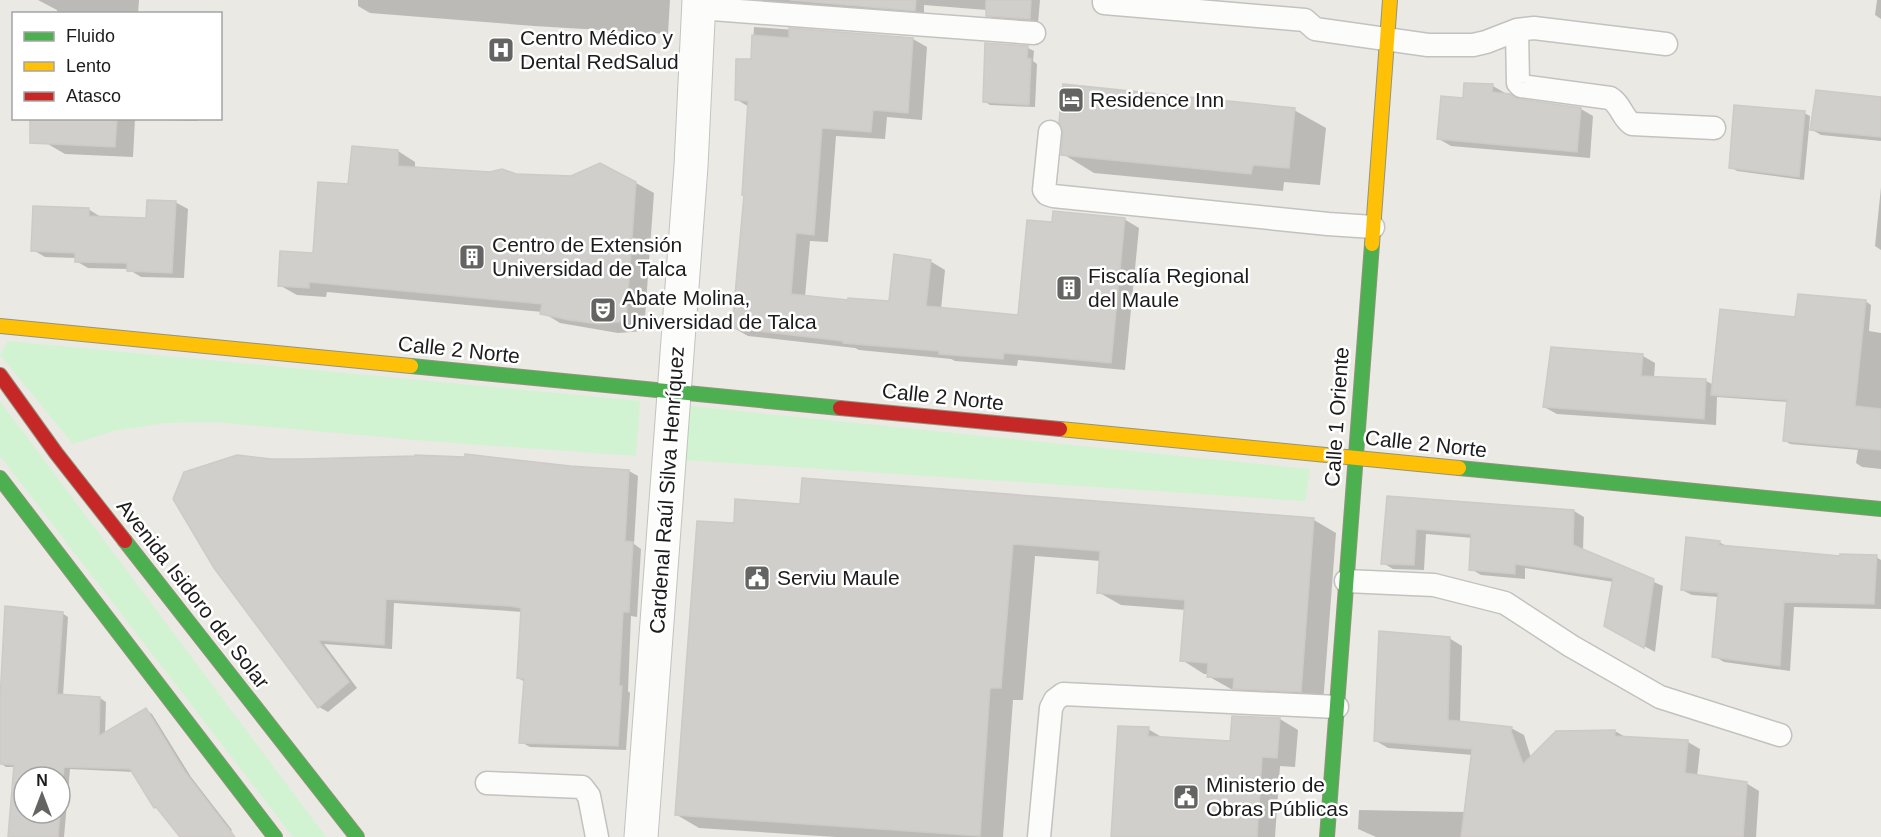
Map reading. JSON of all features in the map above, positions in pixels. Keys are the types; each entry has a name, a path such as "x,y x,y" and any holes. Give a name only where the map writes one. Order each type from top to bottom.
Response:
{"main road":[{"name":"Calle 1 Oriente","path":"1327,837 1390,0"},
{"name":"Calle 2 Norte","path":"0,326 1881,509"},
{"name":"Avenida Isidoro del Solar","path":"0,375 56,453 357,837"},
{"path":"0,478 275,837"}],"street":[{"name":"Cardenal Raúl Silva Henríquez","path":"642,837 691,166 699,4"}],"lane":[{"path":"1104,0 1104,3 1306,10 1316,29 1428,45 1473,45 1517,30 1534,28 1665,44"},
{"path":"699,4 1034,33"},
{"path":"1517,30 1518,82 1521,86 1610,98 1616,101 1628,122 1632,124 1714,128"},
{"path":"1050,132 1044,190 1047,195 1328,225 1372,227"},
{"path":"1346,580 1434,585 1505,603 1571,646 1659,697 1780,735"},
{"path":"1039,837 1051,708 1055,700 1063,694 1336,706"},
{"path":"487,783 582,787 589,796 597,837"}],"green space":[{"path":"8,341 640,401 636,456 427,441 215,422 165,423 113,431 73,444 0,355"},
{"path":"0,401 326,837 293,837 0,456"},
{"path":"689,406 1310,469 1305,501 686,460"}],"building":[{"path":"790,0 916,0 915,11"},
{"path":"986,0 1031,0 1030,19 986,16"},
{"path":"789,28 913,38 908,113 873,110 871,132 822,128 814,235 796,233 791,294 848,300 848,298 889,301 894,254 931,260 926,306 1018,315 1027,220 1052,222 1053,211 1125,218 1111,363 1004,353 1003,359 939,354 939,351 843,343 843,341 732,328 744,195 742,195 748,101 735,100 736,59 751,59 752,35 789,38"},
{"path":"985,43 1028,46 1027,58 1031,59 1029,105 983,102"},
{"path":"1464,83 1493,84 1492,92 1510,94 1519,99 1581,108 1577,152 1437,139 1441,96 1463,98"},
{"path":"1063,84 1295,108 1289,168 1253,165 1251,174 1061,155 1063,133 1059,122"},
{"path":"1816,90 1881,97 1881,137 1810,130"},
{"path":"1734,105 1805,111 1799,177 1729,168"},
{"path":"30,120 117,120 115,147 30,143"},
{"name":"Centro de Extensión Universidad de Talca","path":"352,146 398,150 398,166 490,172 502,169 516,174 571,176 600,163 636,182 626,321 599,324 569,320 540,314 542,304 309,282 309,288 278,286 280,251 313,253 318,182 348,184"},
{"path":"147,200 176,201 172,273 127,271 127,263 75,262 75,253 31,251 33,206 89,208 89,216 146,218"},
{"path":"1798,294 1866,300 1855,406 1881,409 1881,450 1783,441 1787,400 1711,395 1720,309 1795,317"},
{"path":"1551,347 1643,354 1641,376 1706,379 1704,419 1543,407"},
{"path":"465,454 629,470 625,541 633,542 629,612 623,612 618,746 519,743 524,679 517,678 521,608 510,606 386,599 384,645 318,640 349,682 318,708 214,568 173,499 184,472 237,455 271,459 302,459 415,455 465,457"},
{"path":"802,478 1314,518 1301,692 1233,689 1234,678 1207,677 1208,663 1180,661 1185,600 1097,593 1100,551 1013,544 1001,688 990,688 980,836 675,815 697,521 734,523 735,499 800,504"},
{"path":"1387,496 1574,510 1573,545 1654,579 1644,648 1604,626 1613,578 1515,564 1515,574 1469,570 1471,534 1416,529 1414,565 1381,564"},
{"path":"1686,537 1720,541 1719,545 1840,556 1840,554 1877,555 1874,604 1784,602 1780,666 1712,657 1718,593 1681,590"},
{"path":"5,606 63,612 57,694 100,697 99,736 146,708 185,772 235,837 180,837 156,807 154,808 130,769 0,764 0,700"},
{"path":"1379,631 1450,637 1448,720 1512,727 1511,731 1523,764 1556,731 1615,730 1615,736 1688,740 1685,773 1747,782 1743,837 1461,837 1472,749 1374,741"},
{"name":"Ministerio de Obras Públicas","path":"1232,716 1280,718 1277,758 1262,757 1257,837 1111,837 1118,726 1149,727 1148,736 1230,741"},
{"path":"12,789 12,825 59,825 58,837 8,837"}],"traffic: fast":[{"path":"1327,837 1372,244"},
{"path":"411,366 840,408"},
{"path":"1459,468 1881,509"},
{"path":"0,478 275,837"},
{"path":"125,541 357,837"}],"traffic: slow":[{"path":"1372,244 1390,0"},
{"path":"0,326 411,366"},
{"path":"1060,429 1459,468"}],"traffic: jam":[{"path":"0,375 56,453 125,541"},
{"path":"840,408 1060,429"}],"place":[{"name":"Centro Médico y Dental RedSalud","path":"501,50"},
{"name":"Residence Inn","path":"1071,100"},
{"name":"Centro de Extensión Universidad de Talca","path":"472,257"},
{"name":"Fiscalía Regional del Maule","path":"1069,288"},
{"name":"Abate Molina, Universidad de Talca","path":"603,310"},
{"name":"Serviu Maule","path":"757,578"},
{"name":"Ministerio de Obras Públicas","path":"1186,797"}]}
